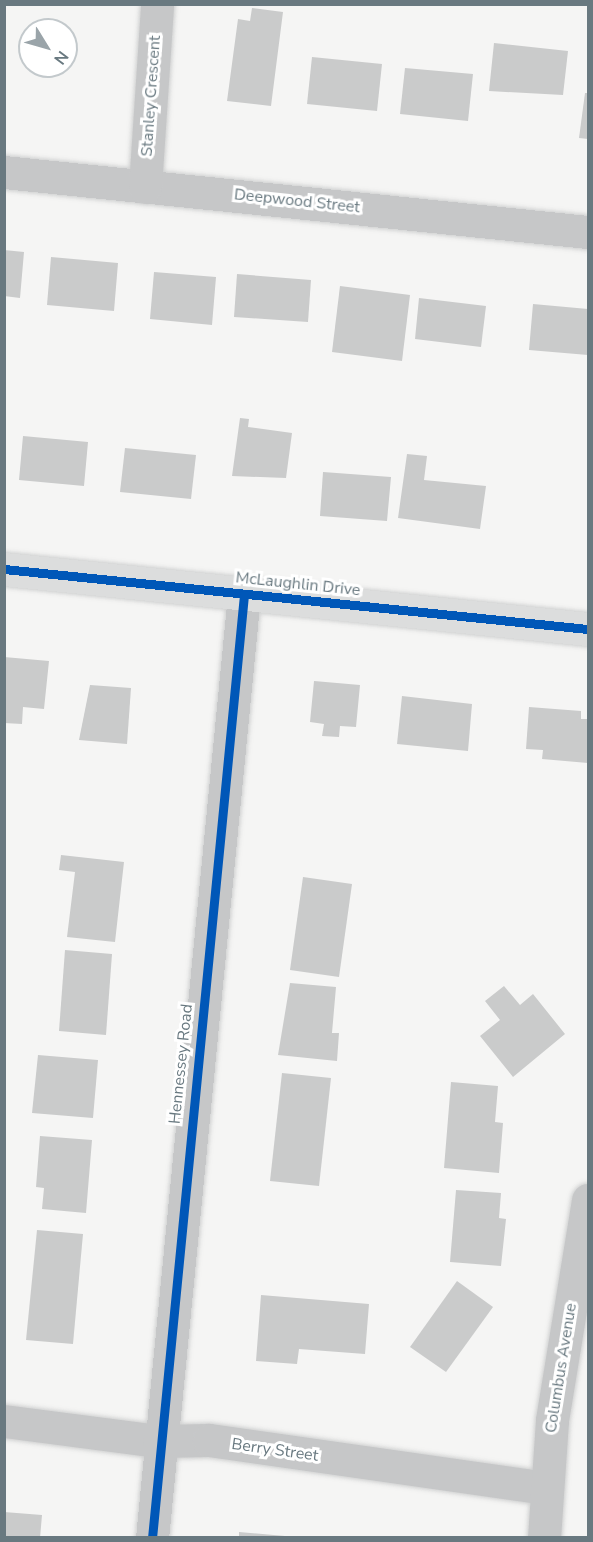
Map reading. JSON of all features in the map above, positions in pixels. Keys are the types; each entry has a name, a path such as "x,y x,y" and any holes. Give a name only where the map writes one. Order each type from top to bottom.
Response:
{"main road":[{"name":"McLaughlin Drive","path":"4,569 588,629"}],"street":[{"name":"Stanley Crescent","path":"145,187 157,4"},
{"name":"Deepwood Street","path":"4,172 588,232"},
{"name":"Hennessey Road","path":"152,1538 159,1441 244,594"},
{"name":"Columbus Avenue","path":"544,1538 545,1488 588,1200"},
{"name":"Berry Street","path":"4,1421 159,1441 209,1440 545,1488"}],"building":[{"path":"252,8 283,12 271,106 227,101 238,19 250,21"},
{"path":"494,43 568,51 563,95 489,91"},
{"path":"312,57 382,64 377,111 307,104"},
{"path":"405,68 473,74 468,121 400,114"},
{"path":"585,93 588,93 588,139 579,138"},
{"path":"4,250 24,252 20,298 4,296"},
{"path":"51,257 118,263 114,311 47,305"},
{"path":"154,272 216,277 212,325 150,319"},
{"path":"237,274 311,280 308,322 234,317"},
{"path":"340,286 410,295 402,361 332,352"},
{"path":"419,298 486,306 481,347 415,339"},
{"path":"533,304 588,309 588,355 529,350"},
{"path":"240,418 249,419 248,427 292,433 286,478 232,476"},
{"path":"23,436 88,442 84,486 19,480"},
{"path":"125,448 196,455 191,499 120,492"},
{"path":"407,454 427,456 424,480 486,486 480,529 398,518"},
{"path":"323,472 391,477 387,521 320,516"},
{"path":"4,657 49,661 44,709 23,707 22,724 4,723"},
{"path":"314,681 360,685 356,727 340,726 339,737 322,736 324,724 310,722"},
{"path":"90,685 131,688 127,744 79,740"},
{"path":"402,696 472,704 468,751 397,744"},
{"path":"529,707 581,711 581,719 588,719 588,763 542,759 543,750 526,749"},
{"path":"61,855 124,862 115,942 67,937 75,872 59,870"},
{"path":"303,877 352,884 339,977 290,970"},
{"path":"65,950 112,954 106,1035 59,1031"},
{"path":"290,983 336,987 332,1033 339,1033 337,1061 278,1055"},
{"path":"504,986 520,1005 533,994 565,1034 513,1077 480,1036 500,1020 485,1001"},
{"path":"38,1055 98,1060 93,1118 32,1113"},
{"path":"282,1073 331,1078 319,1186 270,1181"},
{"path":"451,1082 498,1086 495,1122 503,1123 499,1173 444,1168"},
{"path":"40,1136 92,1140 86,1213 42,1209 44,1188 36,1187"},
{"path":"456,1190 501,1193 499,1218 506,1219 501,1266 450,1262"},
{"path":"37,1230 83,1234 73,1344 26,1340"},
{"path":"457,1281 493,1307 446,1372 410,1347"},
{"path":"261,1295 369,1304 365,1354 299,1349 297,1364 256,1361"},
{"path":"4,1512 42,1515 40,1538 4,1538"},
{"path":"239,1532 285,1536 285,1538 239,1538"}],"cycle path":[{"path":"4,569 588,629"},
{"path":"152,1538 244,594"}]}
